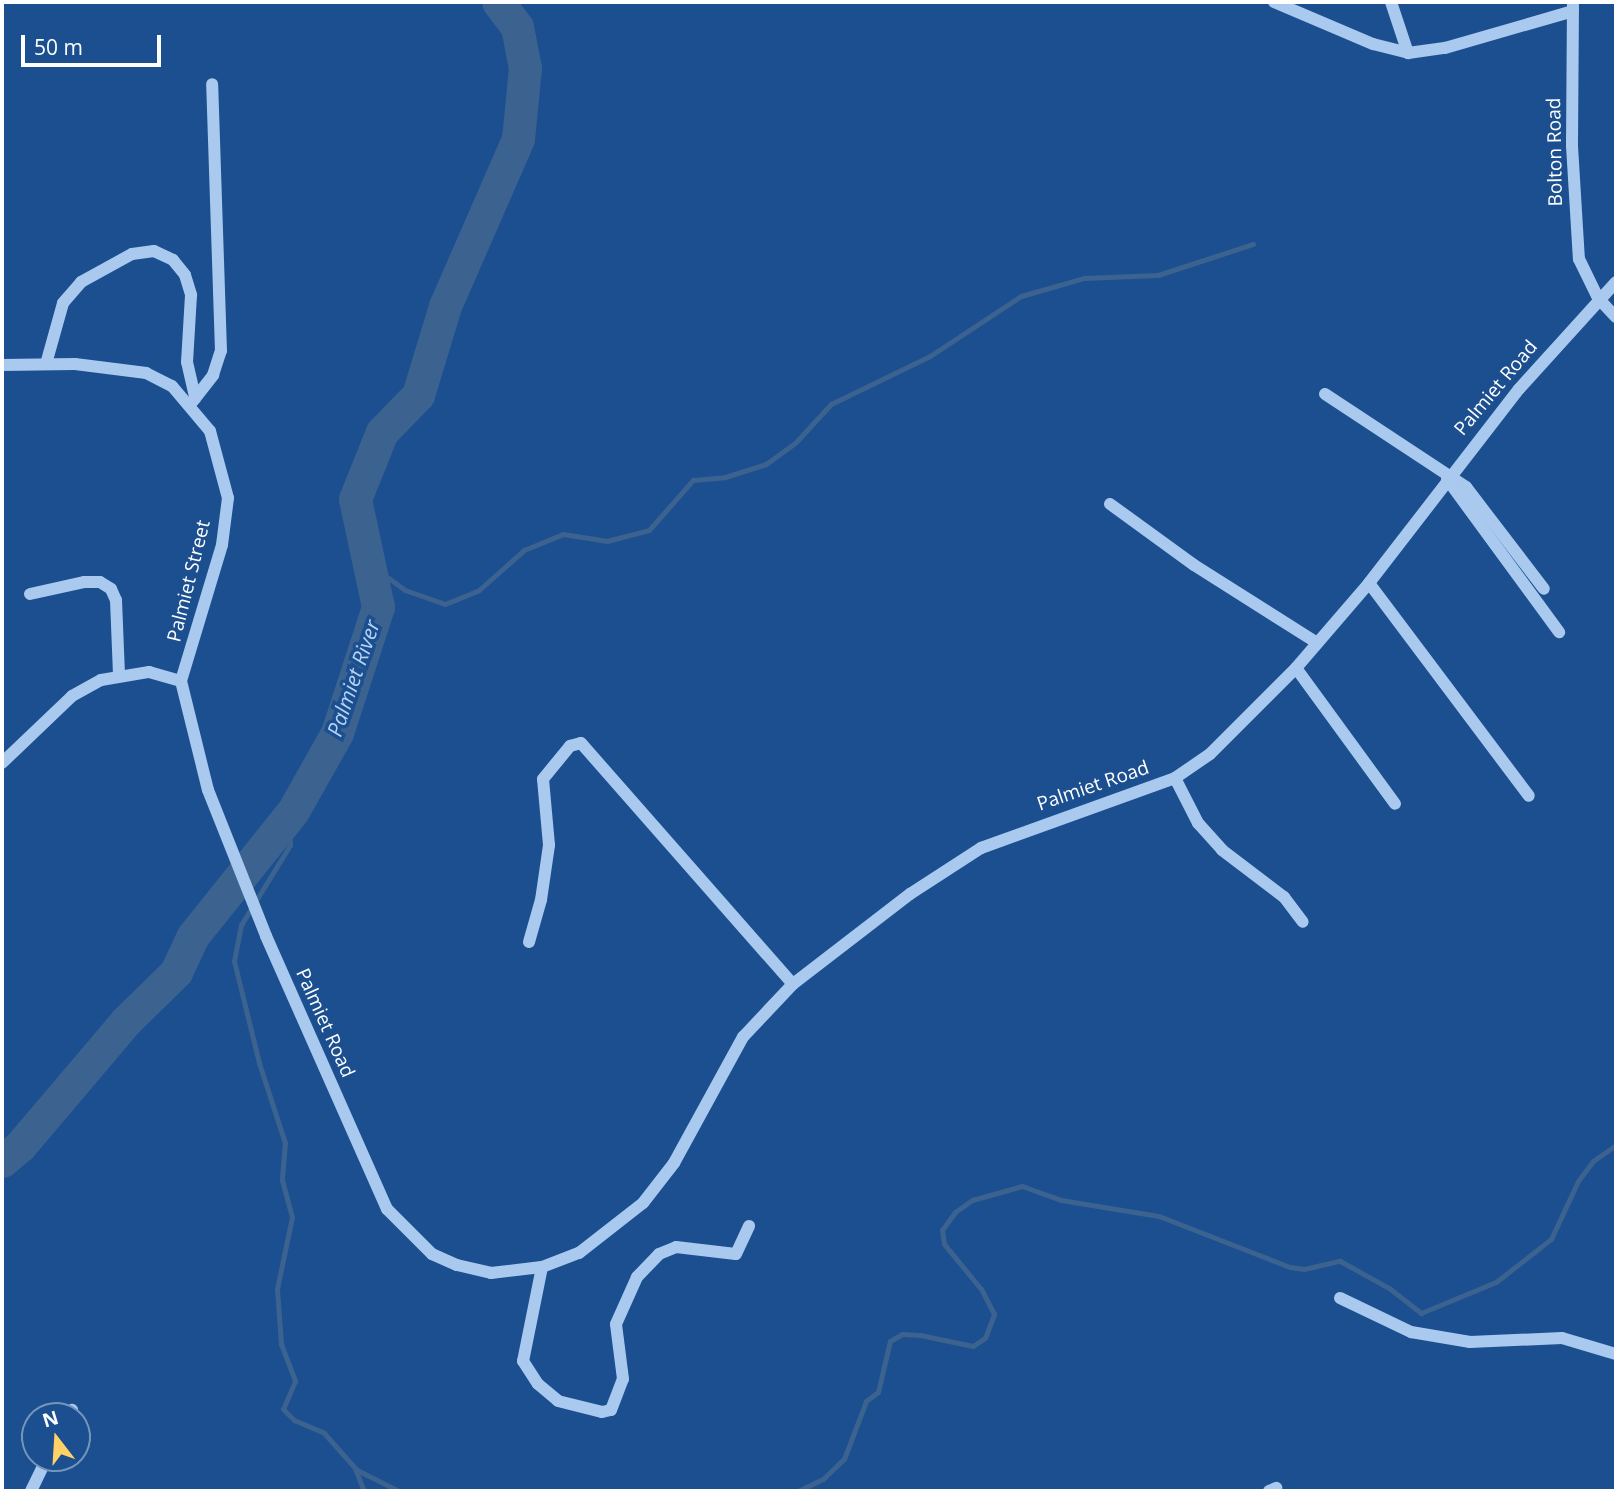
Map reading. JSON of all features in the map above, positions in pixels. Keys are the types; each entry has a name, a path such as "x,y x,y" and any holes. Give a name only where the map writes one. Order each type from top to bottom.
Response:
{"street":[{"path":"1274,2 1373,44 1408,53 1445,48 1573,6"},
{"path":"1391,2 1408,53"},
{"name":"Bolton Road","path":"1573,6 1576,231 1579,259 1598,298 1616,317"},
{"path":"193,401 213,375 221,351 212,84"},
{"path":"46,365 63,303 81,282 132,254 154,251 173,260 185,275 191,295 187,362 193,401"},
{"name":"Palmiet Road","path":"181,681 208,790 266,936 387,1209 432,1254 457,1265 491,1273 542,1267 579,1253 643,1203 674,1163 743,1037 793,984 909,894 981,848 1175,778 1210,754 1296,668 1369,583 1449,476 1598,298 1616,282"},
{"name":"Palmiet Street","path":"2,365 110,366 146,373 172,386 193,401 211,431 228,498 222,545 181,681"},
{"path":"1325,394 1466,486 1544,589"},
{"path":"1449,476 1559,632"},
{"path":"1110,504 1194,565 1316,642"},
{"path":"30,594 84,582 100,582 111,589 116,600 119,674"},
{"path":"1369,583 1529,796"},
{"path":"1296,668 1395,804"},
{"path":"2,763 72,696 119,674 165,673 181,681"},
{"path":"529,942 541,900 549,845 543,779 570,746 581,743 793,984"},
{"path":"1175,778 1198,823 1222,850 1284,897 1303,922"},
{"path":"542,1267 523,1360 538,1384 558,1401 602,1412 615,1404 623,1379 616,1324 620,1308 651,1261 676,1247 736,1254 749,1226"},
{"path":"1340,1297 1411,1332 1470,1342 1562,1338 1616,1354"},
{"path":"31,1491 40,1472"}],"waterway":[{"name":"Palmiet River","path":"2,1161 20,1146 127,1020 176,972 192,937 293,811 337,733 378,607 355,499 382,432 418,395 445,306 518,139 525,68 517,27 498,2"},
{"path":"369,564 405,590 445,604 479,590 524,550 563,534 607,541 649,530 693,480 725,477 766,464 796,442 831,404 930,356 1021,296 1084,278 1158,275 1253,244"},
{"path":"289,816 290,845 241,925 234,961 259,1063 285,1143 282,1180 292,1217 277,1289 281,1344 295,1381 283,1409 294,1420 324,1433 355,1468 364,1491"},
{"path":"798,1491 823,1479 844,1459 866,1401 878,1392 890,1341 902,1334 920,1335 973,1346 985,1338 994,1314 981,1289 944,1244 942,1230 955,1212 972,1200 1022,1186 1061,1200 1159,1216 1290,1267 1304,1269 1340,1261 1389,1288 1421,1313 1496,1282 1551,1239 1578,1181 1593,1161 1616,1145"},
{"path":"355,1469 399,1491"}]}
